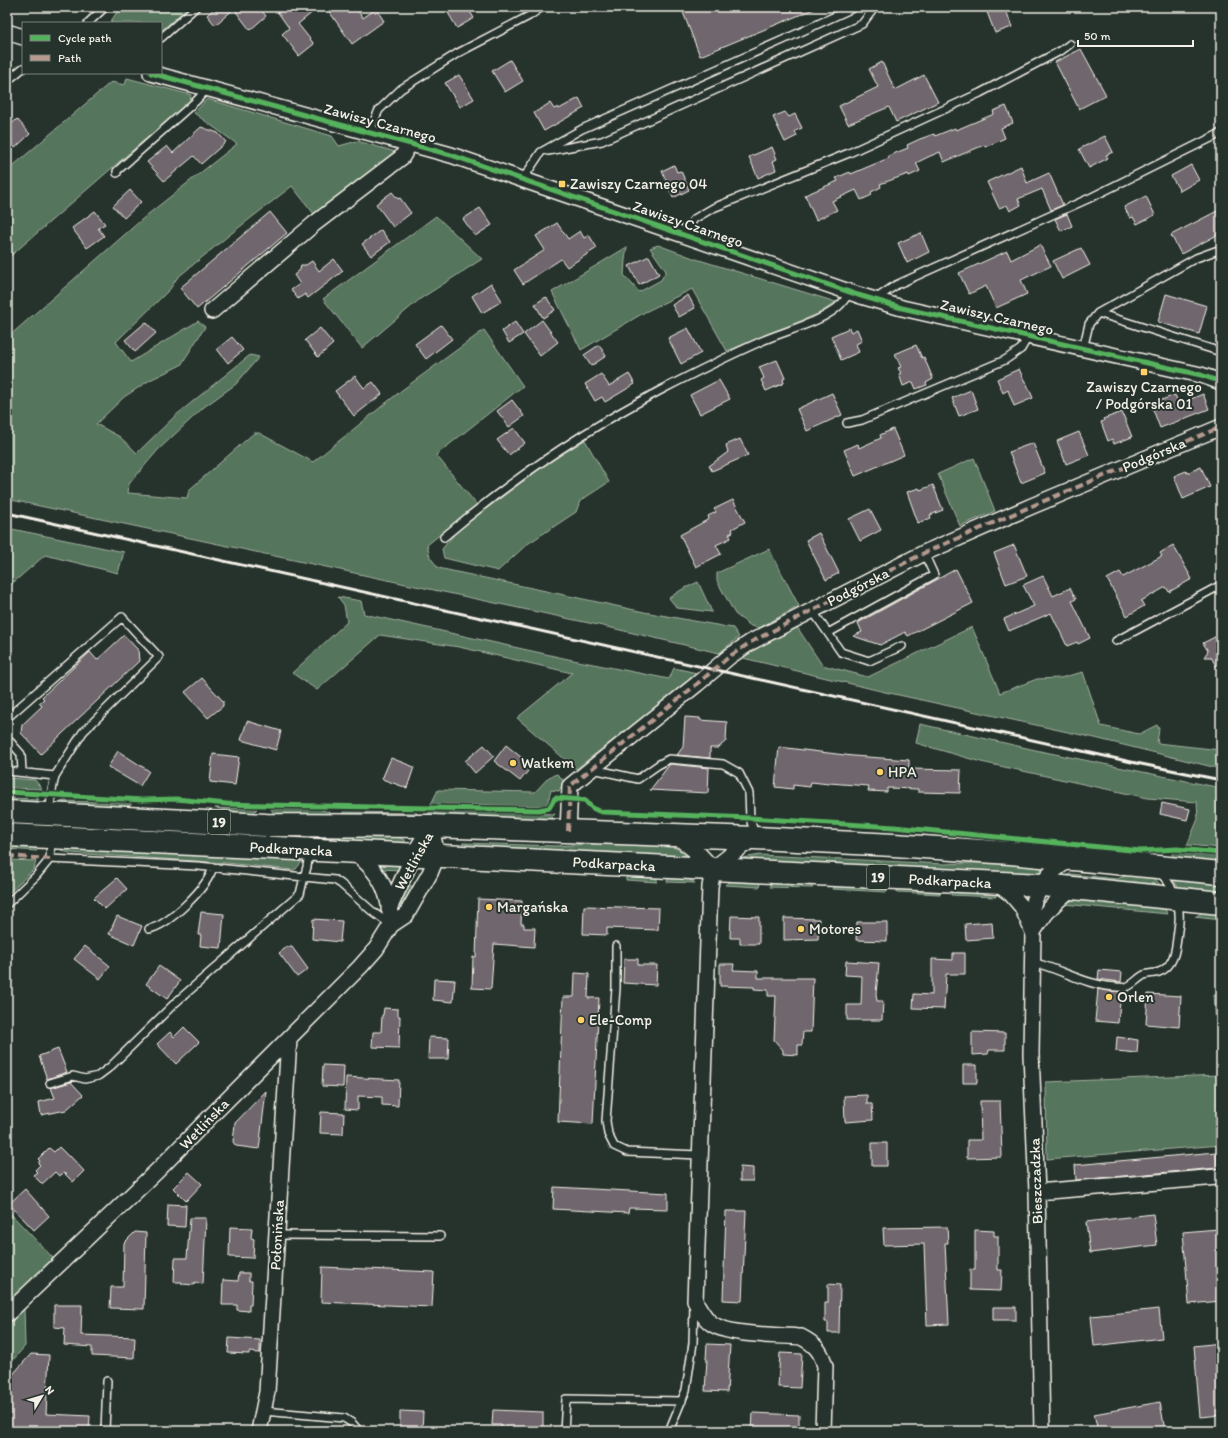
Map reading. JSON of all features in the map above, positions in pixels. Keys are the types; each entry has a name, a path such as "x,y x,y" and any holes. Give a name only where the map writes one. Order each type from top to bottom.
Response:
{"main road":[{"name":"Podkarpacka","path":"7,812 266,825 431,826 755,838 1010,853 1221,873"},
{"name":"Podkarpacka","path":"7,835 1043,885 1221,904"}],"street":[{"path":"7,32 22,37"},
{"name":"Zawiszy Czarnego","path":"155,74 451,154 874,300 902,308 1201,375 1221,382"},
{"path":"212,310 314,224 402,157 410,143"},
{"name":"Podgórska","path":"568,831 570,786 593,770 730,656 752,642 924,553 1221,427"},
{"name":"Wetlińska","path":"390,909 414,854 431,826"},
{"name":"Wetlińska","path":"7,1314 158,1170 360,967 376,949 390,925 406,915 430,874 437,856 431,826"},
{"path":"675,835 698,853 713,869"},
{"path":"755,838 713,869 710,895 694,1301 704,1317 714,1325 733,1332 801,1337 818,1348 825,1366 823,1431"},
{"name":"Wetlińska","path":"354,852 368,862 376,872 388,898 390,925"},
{"name":"Bieszczadzka","path":"1042,1431 1037,1192 1031,1054 1032,962 1030,911 1036,896 1050,874 1059,866 1075,859"},
{"name":"Bieszczadzka","path":"996,883 1015,898 1022,907 1031,927"},
{"name":"Bieszczadzka","path":"1031,927 1054,903 1072,888"},
{"name":"Połonińska","path":"259,1431 267,1392 288,1039"},
{"path":"1037,1192 1218,1177"}],"lane":[{"path":"89,22 104,7"},
{"path":"162,37 196,7"},
{"path":"369,132 379,110 401,89 458,53 529,16 542,7"},
{"path":"523,179 541,152 582,128 776,44 855,7"},
{"path":"541,152 602,141 862,24 875,7"},
{"path":"683,235 694,219 713,208 849,153 966,99 1055,54 1070,44"},
{"path":"7,81 22,69"},
{"path":"117,173 117,171 196,102 208,88"},
{"path":"874,300 896,285 1092,197 1221,133"},
{"path":"1083,349 1089,324 1098,313 1196,258 1221,249"},
{"path":"444,537 471,514 550,455 598,426 712,364 764,340 824,316 840,305 850,292"},
{"path":"1098,313 1221,352"},
{"path":"847,423 862,420 1005,360 1021,349 1028,336"},
{"path":"828,633 934,575 924,553"},
{"path":"1116,641 1221,585"},
{"path":"812,610 841,652 869,661 902,646"},
{"path":"7,718 122,617 159,657 84,732 55,776 51,795 50,814"},
{"path":"7,738 21,754 22,771"},
{"path":"593,770 638,779 658,764 669,760 723,764 739,773 749,794 750,818 755,838"},
{"path":"7,771 22,771 55,776"},
{"path":"7,904 36,876 50,859 52,837"},
{"path":"50,1083 73,1076 85,1079 98,1076 110,1067 175,1003 300,894 308,867 309,850"},
{"path":"50,859 213,867 334,880 341,884 390,925"},
{"path":"1032,962 1047,966 1091,983 1112,987 1126,987 1145,975 1159,972 1166,968 1174,957 1180,919 1173,889 1167,880 1149,866"},
{"path":"149,929 157,927 179,911 202,888 213,867"},
{"path":"616,946 616,988 606,1120 608,1134 614,1146 627,1152 699,1155"},
{"path":"277,1235 440,1236"},
{"path":"669,1431 686,1390 693,1343 694,1301"},
{"path":"105,1431 107,1381"},
{"path":"564,1431 566,1399 682,1400"},
{"path":"263,1411 344,1418 352,1423 359,1431"}],"green space":[{"path":"120,7 188,7 162,30 162,22 111,22"},
{"path":"127,78 191,95 190,102 7,259 7,171 111,82 125,85"},
{"path":"207,99 332,136 339,146 357,141 396,152 392,159 314,214 292,186 177,278 170,289 116,342 131,362 198,321 205,327 181,365 150,380 124,397 96,424 120,437 137,453 175,416 250,355 259,357 236,384 204,407 158,450 129,484 128,493 187,498 189,490 254,433 259,433 313,462 402,390 484,330 523,386 436,455 477,505 427,545 430,557 438,568 644,612 733,628 739,637 719,653 603,626 7,499 7,338 147,215 237,144 194,113"},
{"path":"436,216 482,259 420,299 362,348 323,299"},
{"path":"658,245 696,259 836,302 820,313 727,351 692,289 645,312 581,350 552,292 627,247 624,275 639,292 661,280 666,271 650,248"},
{"path":"585,440 609,482 580,501 576,512 526,545 498,571 444,558 442,549 458,530 546,464"},
{"path":"974,458 995,511 960,526 938,474"},
{"path":"7,528 124,552 118,573 45,555 7,588"},
{"path":"769,549 799,606 759,628 751,626 735,614 717,581 717,573"},
{"path":"698,582 712,612 677,608 669,598 681,590"},
{"path":"338,597 361,601 364,614 568,659 669,679 674,668 697,673 576,769 517,718 572,673 459,647 380,635 317,690 292,673 347,622 344,605"},
{"path":"797,627 822,665 868,677 972,627 1000,693 1037,679 1060,678 1083,672 1101,726 1139,734 1157,725 1159,729 1157,743 1221,750 1221,769 1095,738 885,692 743,658 775,636"},
{"path":"920,724 1040,751 1221,788 1221,848 1187,845 1198,819 1197,802 1148,798 981,762 916,743"},
{"path":"557,774 564,781 559,791 551,790 548,802 544,806 438,804 430,806 438,790 535,792 549,777"},
{"path":"7,778 35,780 42,789 7,788"},
{"path":"7,798 39,799 32,806 7,804"},
{"path":"61,801 132,803 126,809 64,804"},
{"path":"215,808 257,809 252,814"},
{"path":"271,809 318,809 329,812 329,816 275,815"},
{"path":"442,811 555,814 546,820 431,817 428,813"},
{"path":"343,812 417,813 414,816 342,816"},
{"path":"342,834 392,835 405,840 405,845 342,843"},
{"path":"643,841 673,847 687,857 460,847 463,843 555,846"},
{"path":"7,843 33,845 37,851 7,849"},
{"path":"61,848 299,860 301,863 296,869 293,870 227,863 70,853 62,851"},
{"path":"1173,852 1221,857 1221,864 1176,860 1172,855"},
{"path":"760,855 944,864 1022,861 1048,867 1036,876 741,860 743,858"},
{"path":"7,860 36,861 34,869 7,895"},
{"path":"373,862 404,863 402,870 378,869"},
{"path":"632,873 653,874 657,879 657,882 626,880 626,878"},
{"path":"1133,873 1152,878 1161,886 1063,877 1070,874 1117,879"},
{"path":"671,875 687,878 695,883 667,882"},
{"path":"734,879 755,879 760,884 759,887 725,885"},
{"path":"1173,879 1221,881 1221,895 1181,891"},
{"path":"772,881 810,884 813,888 770,887 770,883"},
{"path":"882,885 887,889 887,892 832,889 834,886"},
{"path":"405,886 414,886 404,905 400,905 399,904"},
{"path":"936,887 940,894 897,892 897,889"},
{"path":"951,892 994,892 996,897 951,895"},
{"path":"1078,898 1163,907 1168,914 1063,904"},
{"path":"1203,912 1221,912 1221,920 1195,917"},
{"path":"1214,995 1221,996 1221,1145 1047,1159 1046,1082 1220,1075"},
{"path":"7,1210 55,1260 7,1306"},
{"path":"24,1308 25,1346 7,1367 7,1324"}],"building":[{"path":"216,7 259,7 266,16 250,30 234,9 215,25 207,15"},
{"path":"274,7 319,7 298,24 314,44 299,56 282,34 289,28"},
{"path":"326,7 355,7 363,18 376,9 384,21 352,44"},
{"path":"453,7 467,7 474,18 457,28 447,11"},
{"path":"681,7 819,7 700,56"},
{"path":"1000,7 1005,7 1012,27 995,33 987,12"},
{"path":"1081,49 1106,95 1079,109 1055,62"},
{"path":"510,60 523,81 505,92 492,71"},
{"path":"882,62 895,90 924,75 938,102 896,122 889,107 848,124 839,106 878,87 869,69"},
{"path":"459,75 474,99 460,107 445,83"},
{"path":"579,98 584,108 544,131 534,113 550,103 554,109 558,107 559,109"},
{"path":"1006,106 1013,123 1001,128 1005,138 944,162 940,152 928,157 916,163 920,171 909,176 908,174 880,184 881,187 871,192 872,195 861,200 856,190 832,201 837,210 816,220 805,195 838,181 836,178 850,172 851,174 889,158 888,156 908,148 907,145 920,139 934,134 935,136 955,128 956,130 994,114 993,111"},
{"path":"785,112 789,117 795,114 802,128 795,131 797,136 785,142 773,117"},
{"path":"17,119 30,134 15,148 7,138 7,128"},
{"path":"201,127 218,133 226,142 201,164 194,156 164,181 147,162 167,146 173,153"},
{"path":"1105,136 1113,152 1106,155 1108,158 1089,168 1079,149"},
{"path":"772,147 777,159 773,161 776,170 758,178 749,157"},
{"path":"674,165 677,172 681,171 689,190 673,198 662,171"},
{"path":"1191,165 1199,180 1180,191 1171,176"},
{"path":"1021,166 1027,183 1049,173 1063,205 1051,210 1042,189 1018,199 1021,205 1010,211 1007,205 999,208 987,182"},
{"path":"130,190 141,202 124,218 113,206"},
{"path":"392,192 398,199 400,198 411,213 393,227 376,204"},
{"path":"1146,196 1155,215 1137,224 1133,217 1130,218 1124,207"},
{"path":"480,208 492,225 475,236 463,219"},
{"path":"1221,209 1221,233 1181,254 1171,235"},
{"path":"95,211 105,224 98,228 104,236 87,248 72,228"},
{"path":"270,212 287,233 197,309 180,288"},
{"path":"1067,214 1072,226 1061,231 1055,219"},
{"path":"557,223 568,239 580,231 584,238 589,235 597,248 567,267 561,259 523,284 514,270 545,250 536,236"},
{"path":"381,230 390,242 371,256 362,244"},
{"path":"921,233 929,252 907,263 898,243"},
{"path":"1040,245 1051,266 1021,280 1027,294 996,308 986,286 969,294 959,273 1007,251 1011,260"},
{"path":"1081,248 1090,265 1062,279 1053,261"},
{"path":"649,256 659,274 639,285 629,266"},
{"path":"334,259 343,271 308,298 305,294 298,299 291,290 300,284 294,275 300,270 301,265 306,265 312,261 319,271"},
{"path":"491,283 502,301 482,313 472,296"},
{"path":"1166,294 1207,306 1199,334 1158,322"},
{"path":"688,295 695,308 679,317 672,305"},
{"path":"546,297 555,310 543,318 535,304"},
{"path":"542,320 558,342 540,356 524,334"},
{"path":"146,322 156,333 135,352 125,340"},
{"path":"515,322 523,334 509,343 502,331"},
{"path":"441,325 452,339 426,359 415,344"},
{"path":"320,328 333,344 318,357 305,340"},
{"path":"688,328 701,353 681,364 668,338"},
{"path":"849,328 851,332 857,329 862,341 856,344 859,352 841,360 831,336"},
{"path":"232,337 243,350 228,363 217,349"},
{"path":"599,345 606,356 591,366 584,355"},
{"path":"916,345 922,358 924,357 933,379 926,383 927,385 916,389 913,382 903,386 899,374 901,373 898,368 901,367 895,354"},
{"path":"777,360 785,378 783,379 784,383 766,391 761,380 764,378 759,367"},
{"path":"1019,369 1033,398 1014,406 1008,390 1003,393 997,379"},
{"path":"601,374 609,386 629,374 635,384 605,402 602,397 595,401 585,384"},
{"path":"355,376 364,388 373,382 382,394 354,416 335,391"},
{"path":"719,380 730,399 700,414 690,395"},
{"path":"971,390 978,409 959,416 952,398"},
{"path":"832,393 842,415 807,431 797,409"},
{"path":"1203,394 1209,409 1160,428 1151,404 1175,395 1179,404"},
{"path":"512,400 524,416 509,427 497,411"},
{"path":"1122,412 1132,437 1114,444 1112,439 1108,441 1101,422 1104,421 1103,419"},
{"path":"514,428 525,443 509,455 497,440"},
{"path":"893,429 904,455 855,476 844,450 858,444 859,448 881,438 880,435"},
{"path":"1079,432 1089,455 1066,464 1057,441"},
{"path":"740,439 748,455 712,471 709,466 728,452 726,445"},
{"path":"1033,443 1045,473 1021,483 1009,452"},
{"path":"1201,467 1210,487 1183,499 1174,476 1186,471 1187,473"},
{"path":"933,485 943,510 930,515 931,518 918,523 907,492 919,488 920,490"},
{"path":"733,500 745,522 732,529 733,532 729,534 731,538 716,545 721,554 696,567 680,535 709,519 708,516 716,512 714,509"},
{"path":"870,509 881,530 860,541 849,519"},
{"path":"819,533 839,573 826,580 806,540"},
{"path":"1014,545 1027,576 1006,584 994,553"},
{"path":"1173,545 1192,579 1169,592 1166,587 1141,601 1144,606 1127,616 1107,579 1120,572 1123,577 1162,556 1160,553"},
{"path":"956,569 973,603 908,636 905,632 880,645 853,636 862,632 858,623"},
{"path":"1043,576 1053,596 1070,588 1076,599 1072,601 1090,638 1078,644 1077,642 1067,646 1051,613 1009,631 1004,619 1034,606 1023,585"},
{"path":"1221,634 1221,675 1211,657 1204,657 1208,651 1203,643"},
{"path":"124,635 138,650 139,661 41,754 21,733 22,725 42,706 39,703 44,699 42,697 90,652 97,660"},
{"path":"202,678 223,701 223,706 208,718 185,692"},
{"path":"685,717 700,718 700,720 727,722 726,741 718,748 710,748 710,758 677,755 683,747"},
{"path":"247,721 281,731 276,750 241,740"},
{"path":"484,745 494,756 475,773 465,761"},
{"name":"Watkem","path":"506,745 532,766 520,781 494,761"},
{"path":"779,747 853,756 909,760 909,769 961,770 960,793 918,792 918,789 887,788 887,792 868,791 869,786 811,782 810,787 793,785 793,789 775,787"},
{"path":"118,751 149,771 140,786 108,767"},
{"path":"213,754 239,757 235,785 210,782"},
{"path":"391,758 414,767 407,788 382,779"},
{"path":"670,764 709,768 708,793 650,790"},
{"path":"1162,803 1190,809 1187,820 1160,814"},
{"path":"117,878 127,889 105,909 94,898"},
{"path":"478,899 522,901 521,924 524,924 524,928 535,928 534,947 494,944 491,989 472,988 473,957 476,957"},
{"path":"584,906 659,908 658,930 607,928 607,935 583,934"},
{"path":"201,912 224,914 221,948 200,946 201,935 198,935"},
{"path":"117,916 142,926 134,945 109,934"},
{"path":"731,916 759,917 759,944 740,944 740,938 730,938"},
{"path":"784,918 819,919 818,939 784,940"},
{"path":"313,919 342,921 340,942 312,939"},
{"path":"857,922 887,922 887,941 856,940"},
{"path":"992,922 993,938 966,940 965,924"},
{"path":"85,946 110,966 100,979 74,959"},
{"path":"287,947 292,947 308,969 297,977 279,953"},
{"path":"953,953 965,953 965,974 946,974 944,1009 913,1008 914,994 932,995 932,959 953,960"},
{"path":"624,959 638,959 638,965 657,965 656,985 623,983"},
{"path":"846,961 879,963 876,994 877,1001 883,1001 882,1020 847,1020 847,1005 861,1005 862,976 845,975"},
{"path":"720,964 734,964 733,970 758,971 758,978 813,978 811,1032 803,1032 802,1045 798,1045 798,1055 783,1054 783,1050 774,1040 776,996 768,996 768,990 754,989 754,987 720,986"},
{"path":"159,966 180,981 167,999 146,984"},
{"path":"1099,970 1122,972 1121,982 1098,979"},
{"path":"575,973 589,974 588,998 599,998 593,1124 558,1122 563,997 574,997"},
{"path":"434,979 455,980 453,1002 433,1000"},
{"name":"Orlen","path":"1098,989 1121,992 1118,1023 1095,1021"},
{"path":"1148,994 1181,996 1179,1027 1146,1024"},
{"path":"384,1008 398,1009 398,1016 400,1016 399,1048 372,1047 373,1032 381,1032"},
{"path":"184,1027 199,1042 176,1064 157,1044 170,1032 174,1037"},
{"path":"972,1032 1005,1033 1005,1050 989,1050 988,1054 972,1055"},
{"path":"429,1037 449,1038 448,1059 428,1059"},
{"path":"1117,1037 1138,1040 1137,1053 1116,1051"},
{"path":"58,1049 67,1072 47,1079 39,1056"},
{"path":"323,1065 344,1066 343,1087 322,1086"},
{"path":"963,1065 977,1065 977,1083 963,1083"},
{"path":"346,1077 399,1080 398,1106 382,1105 382,1097 358,1096 358,1110 345,1109"},
{"path":"71,1082 83,1095 66,1110 41,1115 39,1102 55,1098 51,1088"},
{"path":"266,1091 259,1149 236,1146 233,1142 235,1123"},
{"path":"867,1095 867,1104 872,1104 873,1120 845,1122 844,1096"},
{"path":"980,1101 1000,1101 1002,1157 967,1158 967,1140 981,1140"},
{"path":"321,1112 344,1113 343,1134 320,1133"},
{"path":"872,1143 887,1143 887,1166 872,1166"},
{"path":"59,1147 84,1171 73,1182 64,1173 59,1176 55,1172 42,1184 33,1175 37,1172 35,1170 40,1165 38,1163 40,1161 38,1159 49,1148 54,1152"},
{"path":"1216,1152 1217,1168 1076,1180 1075,1165"},
{"path":"740,1167 753,1168 753,1181 740,1181"},
{"path":"189,1172 202,1184 186,1201 173,1188"},
{"path":"554,1187 668,1193 668,1209 629,1208 628,1213 553,1209"},
{"path":"25,1189 49,1216 34,1230 9,1204"},
{"path":"168,1204 186,1205 185,1227 167,1226"},
{"path":"726,1211 746,1211 742,1301 723,1300"},
{"path":"1153,1214 1157,1245 1090,1253 1086,1222"},
{"path":"190,1218 206,1218 203,1284 195,1283 194,1285 174,1282 175,1258 187,1258"},
{"path":"230,1227 252,1228 251,1238 254,1239 253,1258 229,1257"},
{"path":"947,1227 948,1243 945,1243 949,1324 927,1325 924,1244 884,1245 883,1228"},
{"path":"1218,1229 1221,1259 1221,1301 1189,1304 1183,1232"},
{"path":"975,1230 994,1231 994,1236 998,1236 998,1270 1002,1270 1001,1291 970,1290 970,1270 975,1270"},
{"path":"135,1232 146,1233 144,1309 110,1308 111,1287 123,1287 124,1243"},
{"path":"322,1267 434,1272 432,1307 321,1302"},
{"path":"239,1273 249,1273 249,1281 252,1281 251,1305 249,1305 249,1311 237,1310 237,1305 222,1305 223,1280 238,1281"},
{"path":"828,1284 840,1285 839,1333 828,1333 828,1322 825,1322 825,1303 828,1303"},
{"path":"54,1305 82,1305 81,1335 135,1337 134,1358 92,1356 92,1347 64,1345 65,1328 54,1327"},
{"path":"993,1307 1016,1307 1016,1320 993,1320"},
{"path":"1159,1309 1162,1338 1094,1346 1091,1316"},
{"path":"229,1338 260,1340 260,1353 228,1353"},
{"path":"1221,1343 1221,1415 1200,1417 1194,1346"},
{"path":"707,1344 730,1345 727,1392 705,1391"},
{"path":"780,1353 802,1354 800,1388 778,1387"},
{"path":"31,1354 49,1355 46,1414 90,1416 89,1431 7,1431 7,1381"},
{"path":"1160,1402 1165,1431 1098,1431 1094,1414"},
{"path":"493,1410 543,1412 543,1431 501,1431 501,1425 492,1425"},
{"path":"400,1411 423,1412 422,1431 400,1431"},
{"path":"753,1413 799,1415 799,1431 752,1431"}],"railway":[{"path":"7,513 1136,763 1221,780"}],"marked path":[{"path":"568,831 570,786 730,656 751,642 924,553 1221,427"},
{"path":"7,856 50,859"}],"cycle path":[{"path":"155,74 451,155 858,295 902,308 1201,375 1221,382"},
{"path":"7,792 142,800 176,799 227,804 539,810 549,808 555,798 585,800 592,808 603,812 750,818 894,827 1141,851 1177,849 1221,853"}],"place":[{"name":"Zawiszy Czarnego 04","path":"562,184"},
{"name":"Zawiszy Czarnego / Podgórska 01","path":"1144,372"},
{"name":"Watkem","path":"513,763"},
{"name":"HPA","path":"880,772"},
{"name":"Margańska","path":"489,907"},
{"name":"Motores","path":"801,929"},
{"name":"Orlen","path":"1109,997"},
{"name":"Ele-Comp","path":"581,1020"}]}
